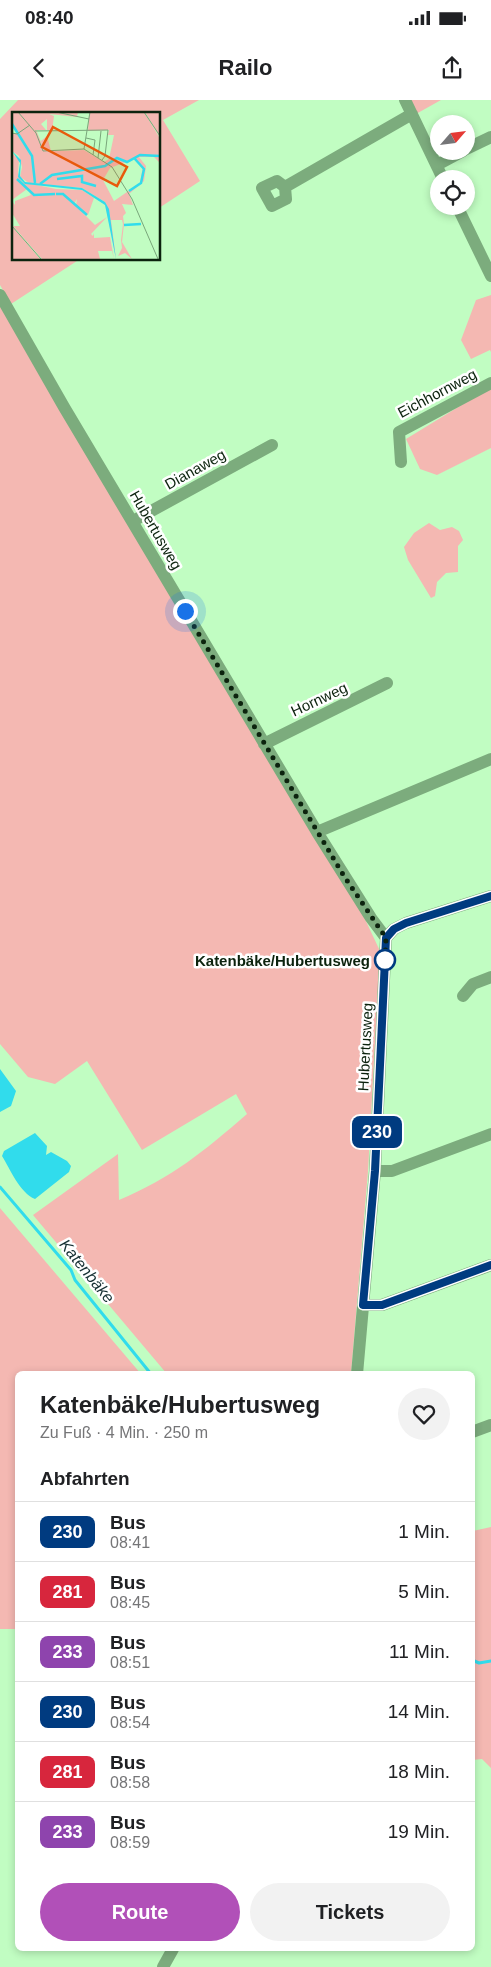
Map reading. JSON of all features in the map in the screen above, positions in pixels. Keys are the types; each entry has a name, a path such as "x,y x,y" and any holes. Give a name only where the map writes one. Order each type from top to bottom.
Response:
{"street":[{"path":"405,100 438,170"},
{"path":"285,187 412,114"},
{"path":"475,145 491,136"},
{"path":"436,165 446,160"},
{"path":"461,215 491,276"},
{"name":"Hubertusweg","path":"0,294 264,744 371,918 386,938 375,1171 358,1371"},
{"name":"Eichhornweg","path":"401,462 399,432 491,383"},
{"name":"Dianaweg","path":"133,521 272,445"},
{"name":"Hornweg","path":"264,744 387,683"},
{"path":"317,832 491,759"},
{"path":"386,938 394,929 406,923 491,896"},
{"path":"463,996 472,984 491,977"},
{"path":"375,1171 392,1171 491,1134"},
{"path":"363,1305 382,1305 491,1265"},
{"path":"475,1431 491,1425"},
{"path":"163,1967 172,1951"}],"shaded area":[{"path":"18,100 199,100 163,120 200,181 160,207 160,112 12,112 12,260 78,260 11,304 0,285 0,119"},
{"path":"410,100 441,100 416,114"},
{"path":"491,295 491,352 490,350 471,359 461,340 476,300"},
{"path":"0,299 364,917 380,951 368,1171 351,1371 164,1371 33,1215 118,1154 119,1200 156,1182 187,1163 247,1114 236,1094 142,1150 87,1061 55,1084 28,1077 0,1044"},
{"path":"491,387 491,448 437,475 420,469 406,439"},
{"path":"429,523 440,530 452,527 459,531 463,540 458,546 458,572 446,573 437,582 435,596 431,598 408,560 404,547 414,533"},
{"path":"0,1208 138,1371 15,1371 15,1629 0,1629"},
{"path":"491,1527 491,1768 482,1759 475,1760 475,1531"}],"water":[{"path":"0,1069 16,1091 11,1106 0,1112"},
{"path":"35,1133 47,1146 46,1155 51,1152 67,1161 71,1166 69,1172 35,1199 20,1186 2,1156 4,1151"}],"waterway":[{"name":"Katenbäke","path":"0,1187 71,1270 75,1280 149,1371"},
{"name":"Katenbäke","path":"475,1661 479,1663 491,1661"}],"bus line":[{"name":"230","path":"491,896 406,923 394,929 386,938 384,1013 375,1171 363,1305 382,1305 491,1265"}],"place":[{"name":"Katenbäke/Hubertusweg","path":"385,960"}],"route":[{"path":"185,611 344,876 386,938 385,960"}]}
